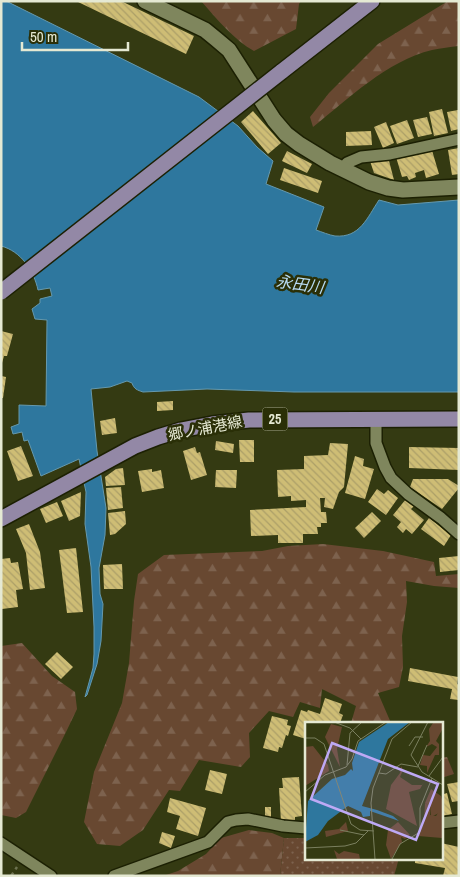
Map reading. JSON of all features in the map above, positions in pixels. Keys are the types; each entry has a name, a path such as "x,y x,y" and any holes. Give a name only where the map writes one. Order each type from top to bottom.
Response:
{"main road":[{"path":"1,292 372,1"},
{"name":"郷ノ浦港線","path":"1,519 135,446 181,430 248,420 459,419"}],"street":[{"path":"146,1 204,30 229,50 274,120 286,134 330,163 369,182 388,188 403,190 459,187"},
{"path":"344,170 347,163 362,158 459,139"},
{"path":"376,419 376,443 385,467 392,478 408,494 459,534"},
{"path":"114,876 208,842 228,822 248,819 283,826 305,828"},
{"path":"442,823 459,821"},
{"path":"1,843 51,876"}],"green space":[{"path":"201,1 301,1 296,29 254,51 232,35"},
{"path":"448,1 459,1 459,46 432,50 415,55 399,63 354,93 313,127 310,117 329,93 378,44"},
{"path":"323,544 383,551 434,562 436,576 459,574 459,588 406,581 407,602 402,636 403,667 399,687 378,693 391,722 351,722 356,706 322,689 320,708 300,702 293,717 269,711 249,733 250,757 241,767 199,760 180,791 169,790 143,830 120,846 97,844 84,822 94,772 122,703 129,663 138,574 164,555 262,551 288,546"},
{"path":"22,643 52,676 75,692 77,709 26,812 16,818 1,815 1,646"},
{"path":"447,757 454,774 442,778 442,758"},
{"path":"249,830 272,833 284,838 280,876 163,876 178,871 206,854 221,838"},
{"path":"284,838 305,838 305,860 398,860 394,876 280,876"}],"water":[{"name":"永田川","path":"1,1 6,1 199,97 238,126 273,161 266,184 324,207 316,230 335,236 351,234 362,226 379,200 398,205 459,200 459,392 294,392 207,389 143,392 127,381 110,387 91,389 97,451 106,508 105,535 99,568 100,594 103,604 101,641 97,664 85,697 93,668 94,627 91,567 85,524 86,492 79,459 41,476 28,440 24,441 22,432 13,434 11,427 19,424 19,405 46,406 47,320 35,319 32,309 40,303 40,299 52,296 50,288 38,290 30,269 15,252 1,246"}],"building":[{"path":"76,1 121,1 194,36 186,54"},
{"path":"442,109 448,133 434,136 429,112"},
{"path":"458,110 459,129 451,131 447,112"},
{"path":"253,111 281,143 268,154 241,122"},
{"path":"427,117 432,134 418,137 413,120"},
{"path":"407,120 414,138 397,144 390,126"},
{"path":"386,122 394,143 383,148 374,127"},
{"path":"371,131 372,145 346,146 346,132"},
{"path":"431,147 439,174 426,178 424,170 415,173 416,177 409,180 407,176 402,177 396,157"},
{"path":"459,148 459,174 452,175 448,150"},
{"path":"287,151 312,164 307,173 282,161"},
{"path":"388,157 394,180 374,173 370,161"},
{"path":"284,168 322,181 318,193 280,180"},
{"path":"1,331 13,334 7,356 4,356 2,363"},
{"path":"1,376 6,377 3,398 1,398"},
{"path":"173,401 173,410 157,411 157,402"},
{"path":"115,418 117,433 102,435 100,421"},
{"path":"239,440 254,440 254,462 240,462"},
{"path":"216,441 234,444 233,453 215,450"},
{"path":"330,443 348,444 344,487 339,492 333,509 324,507 325,498 320,498 321,512 326,512 327,523 321,523 321,527 317,527 318,534 303,534 303,543 278,543 278,535 251,536 250,510 306,507 306,500 291,501 291,496 278,497 277,470 304,469 304,456 328,455"},
{"path":"21,446 33,476 18,481 7,451"},
{"path":"195,447 197,453 200,452 207,475 191,480 183,451"},
{"path":"409,447 459,448 459,470 409,468"},
{"path":"355,456 364,459 363,466 374,469 365,499 345,493"},
{"path":"123,468 125,485 106,486 105,477 116,469"},
{"path":"152,469 152,472 161,470 164,488 142,492 138,471"},
{"path":"216,470 237,470 236,488 215,487"},
{"path":"413,479 448,479 459,486 459,488 442,509 410,487"},
{"path":"121,487 123,508 108,510 106,488"},
{"path":"377,489 384,494 388,490 398,498 386,515 368,502"},
{"path":"81,492 80,516 69,521 61,501"},
{"path":"406,499 414,506 411,509 424,520 412,534 406,529 403,533 397,527 401,522 393,515"},
{"path":"57,502 63,516 46,523 40,509"},
{"path":"125,511 126,524 115,534 110,535 108,513"},
{"path":"372,512 381,521 364,538 355,528"},
{"path":"429,518 451,535 444,546 421,529"},
{"path":"29,524 40,552 45,588 30,590 26,553 16,529"},
{"path":"76,548 83,612 67,613 59,550"},
{"path":"459,556 459,570 440,572 439,558"},
{"path":"10,558 11,563 18,562 23,589 16,590 18,607 2,609 1,559"},
{"path":"122,564 123,589 104,589 103,565"},
{"path":"57,652 73,667 61,679 45,664"},
{"path":"410,668 458,677 459,700 450,699 452,689 408,681"},
{"path":"325,698 342,704 339,713 343,715 340,722 305,722 305,739 293,735 301,710 320,714"},
{"path":"272,716 288,720 287,725 291,726 282,748 279,747 278,752 263,748"},
{"path":"210,770 227,774 222,794 205,790"},
{"path":"299,777 302,816 295,817 295,821 281,822 279,788 283,788 282,778"},
{"path":"459,782 459,801 452,802 447,784"},
{"path":"447,793 452,814 442,816 442,795"},
{"path":"170,798 206,808 198,836 176,829 180,816 167,812"},
{"path":"265,807 271,807 271,819 265,818"},
{"path":"162,832 175,836 171,848 159,843"},
{"path":"442,843 459,847 459,876 443,876 445,868 415,863 415,860 442,860"}]}
